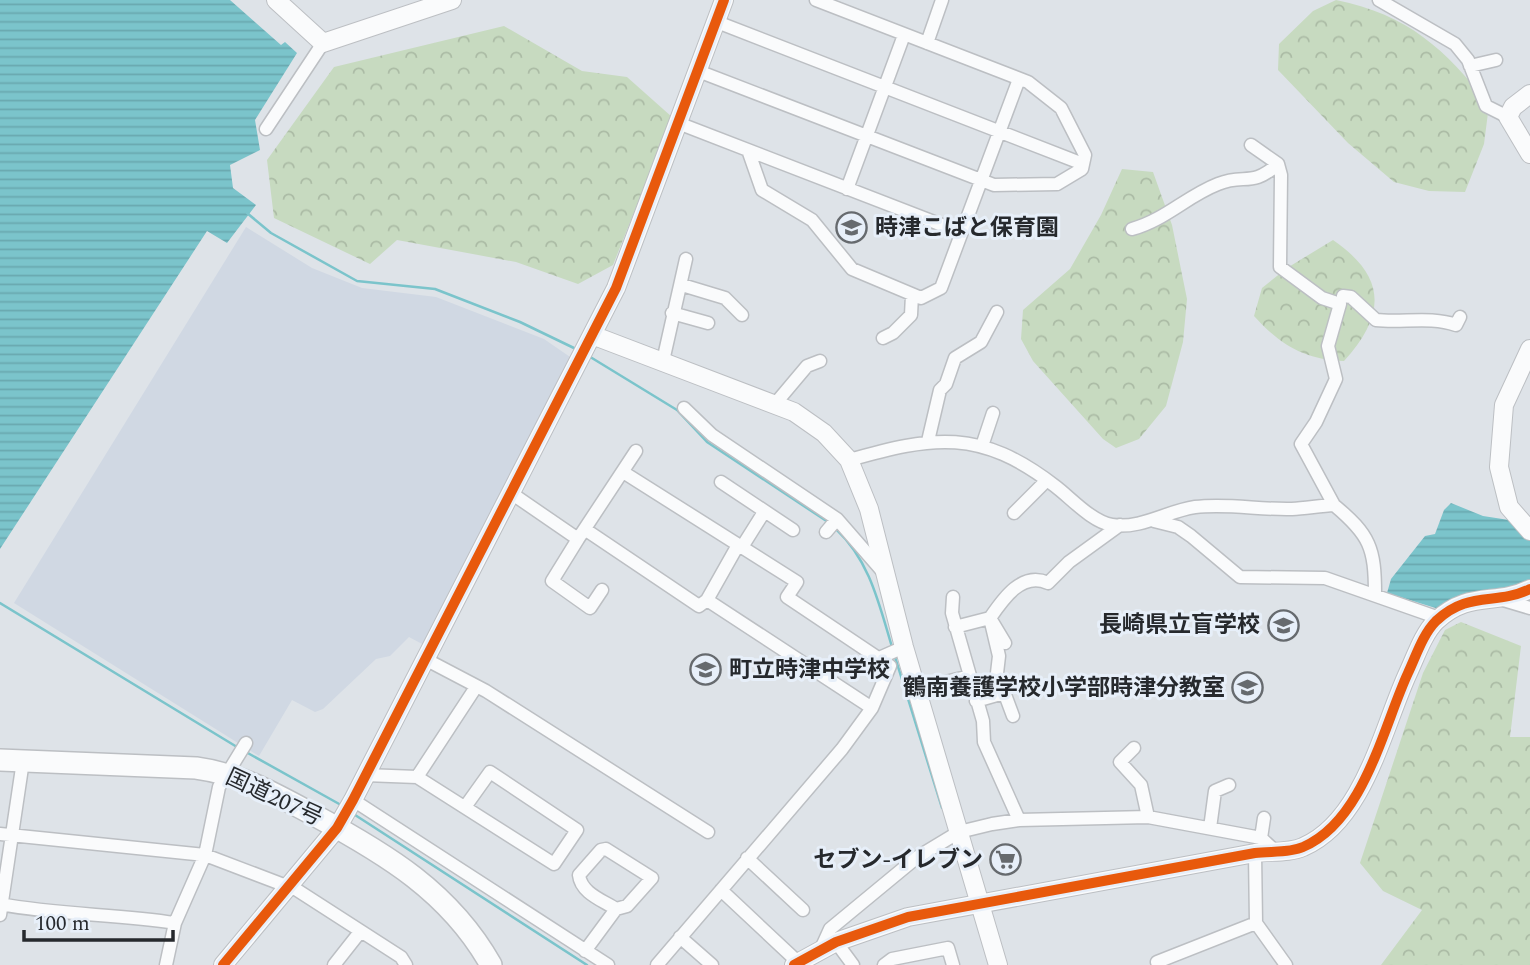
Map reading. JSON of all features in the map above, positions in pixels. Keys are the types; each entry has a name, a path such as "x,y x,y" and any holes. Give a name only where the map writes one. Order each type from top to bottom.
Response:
{"highway":[{"name":"国道207号","path":"0,760 196,768 232,766 340,823 408,870 432,889 473,934 491,965"}],"street":[{"path":"276,0 323,43"},
{"path":"266,129 323,43 452,0"},
{"path":"223,965 340,823 353,800 616,288 718,22 724,0"},
{"path":"698,71 994,185 1057,184 1082,169 1085,155 1061,108 1028,82 816,0"},
{"path":"927,43 942,0"},
{"path":"1379,0 1455,44 1470,66 1486,106 1508,117 1530,154"},
{"path":"718,22 1083,164"},
{"path":"847,189 904,35"},
{"path":"1470,66 1496,60"},
{"path":"748,150 762,190 812,220 852,269 921,298 941,288 1019,79"},
{"path":"1508,117 1522,97 1530,94"},
{"path":"678,123 960,232"},
{"path":"1251,145 1278,164 1281,175 1278,261 1284,271 1301,280 1315,294 1340,304 1328,346 1325,348 1329,372 1323,377"},
{"path":"1132,229 1155,223 1188,198 1211,187 1231,180 1262,178 1278,164"},
{"path":"663,360 686,258"},
{"path":"682,285 725,298 743,315"},
{"path":"883,338 893,333 911,315 912,295"},
{"path":"1343,296 1351,297 1376,320 1422,322 1441,319 1455,325 1460,317"},
{"path":"928,441 940,390 946,384 955,358 981,342 997,312"},
{"path":"672,313 708,323"},
{"path":"592,335 775,404 812,422 849,460 869,509 887,576 890,666 872,708 842,749 657,965"},
{"path":"1328,346 1336,379 1316,422 1301,444 1334,505 1369,539 1375,563 1375,594"},
{"path":"1530,349 1504,405 1499,467 1508,506 1530,531"},
{"path":"775,404 807,366 820,361"},
{"path":"684,408 712,435 837,519 887,576"},
{"path":"982,446 993,413"},
{"path":"849,460 928,441 961,441 982,446 1047,480 1103,522 1120,525 1154,521 1193,508 1239,505 1292,509 1334,505"},
{"path":"602,590 590,608 552,581 636,451"},
{"path":"624,472 797,582 787,597 890,652 917,689 973,906 998,965"},
{"path":"1014,513 1047,480"},
{"path":"721,482 793,530"},
{"path":"511,493 699,606 707,600 764,512"},
{"path":"826,532 837,519"},
{"path":"1154,521 1178,527 1240,577 1325,578 1438,618"},
{"path":"955,627 990,618 1017,586 1032,581 1048,583 1069,562 1120,525"},
{"path":"721,890 798,964 836,942 908,917 1263,847 1300,849 1317,840 1348,806 1377,757 1385,724 1430,627 1438,618 1464,601 1498,598 1530,589"},
{"path":"953,597 952,614 970,676 984,741 1019,820"},
{"path":"1498,598 1530,608"},
{"path":"707,600 872,708"},
{"path":"990,618 1005,643"},
{"path":"990,618 999,656 998,673 1013,716"},
{"path":"425,659 486,691 708,832"},
{"path":"917,689 970,676"},
{"path":"417,777 476,687"},
{"path":"976,701 1004,693"},
{"path":"166,965 175,923 205,855 219,787 246,743"},
{"path":"1135,748 1120,762 1142,785 1148,817"},
{"path":"23,761 6,835 1,908 129,916 175,923"},
{"path":"365,775 417,777 554,864 577,830 489,772 466,807"},
{"path":"1210,828 1215,791 1229,785"},
{"path":"353,800 607,965"},
{"path":"820,951 830,929 916,859 954,835 1019,820 1148,817 1210,828 1263,847"},
{"path":"1264,818 1256,923 1286,965"},
{"path":"6,835 205,855 288,887 401,957 406,965"},
{"path":"606,849 652,878 627,906 621,910 616,909 587,891 580,883 579,875 601,850 606,849"},
{"path":"747,859 803,909"},
{"path":"585,951 616,909"},
{"path":"1154,964 1256,923"},
{"path":"334,965 360,932"},
{"path":"680,937 712,965"},
{"path":"836,942 853,965"},
{"path":"884,965 892,959 948,948 953,965"}],"shaded area":[{"path":"246,227 312,268 362,288 436,297 544,339 573,359 424,645 409,637 390,656 376,659 323,709 315,712 292,700 259,756 14,603"}],"green space":[{"path":"1336,0 1385,15 1423,37 1457,67 1489,105 1484,144 1465,192 1429,191 1394,182 1348,143 1278,70 1279,44 1313,11"},
{"path":"504,26 582,71 627,77 672,117 613,265 578,284 516,262 397,240 370,264 274,218 267,160 334,67"},
{"path":"1122,169 1153,172 1172,225 1187,299 1183,342 1166,406 1139,439 1116,448 1103,439 1033,361 1021,339 1023,310 1070,269 1101,215"},
{"path":"1333,240 1363,268 1371,282 1374,297 1368,328 1344,361 1317,358 1294,349 1254,316 1262,288 1287,268"},
{"path":"1461,622 1521,646 1510,737 1530,737 1530,965 1381,965 1422,910 1383,891 1360,863 1423,673 1445,630"}],"water":[{"path":"0,0 230,0 281,45 285,42 297,53 255,120 260,150 230,165 233,188 256,205 227,243 207,231 0,549"},
{"path":"1451,503 1483,516 1509,520 1530,539 1530,584 1442,610 1387,593 1391,579 1425,536 1435,534 1444,510"}],"waterway":[{"path":"247,213 271,233 357,281 435,289 520,322 576,349"},
{"path":"587,355 677,410 707,442 828,522"},
{"path":"836,529 848,541 865,569 878,599 892,647"},
{"path":"0,603 237,747"},
{"path":"895,657 942,808"},
{"path":"246,752 341,805"},
{"path":"352,813 587,965"}],"cycle path":[{"path":"223,965 337,828 353,800 616,288 724,0"},
{"path":"794,965 836,942 908,917 1255,853 1303,847 1324,834 1342,816 1356,795 1380,745 1420,646 1436,621 1460,605 1505,597 1530,589"}],"place":[{"name":"時津こばと保育園","path":"852,228"},
{"name":"長崎県立盲学校","path":"1283,625"},
{"name":"町立時津中学校","path":"706,670"},
{"name":"鶴南養護学校小学部時津分教室","path":"1248,688"},
{"name":"セブン-イレブン","path":"1006,860"}]}
